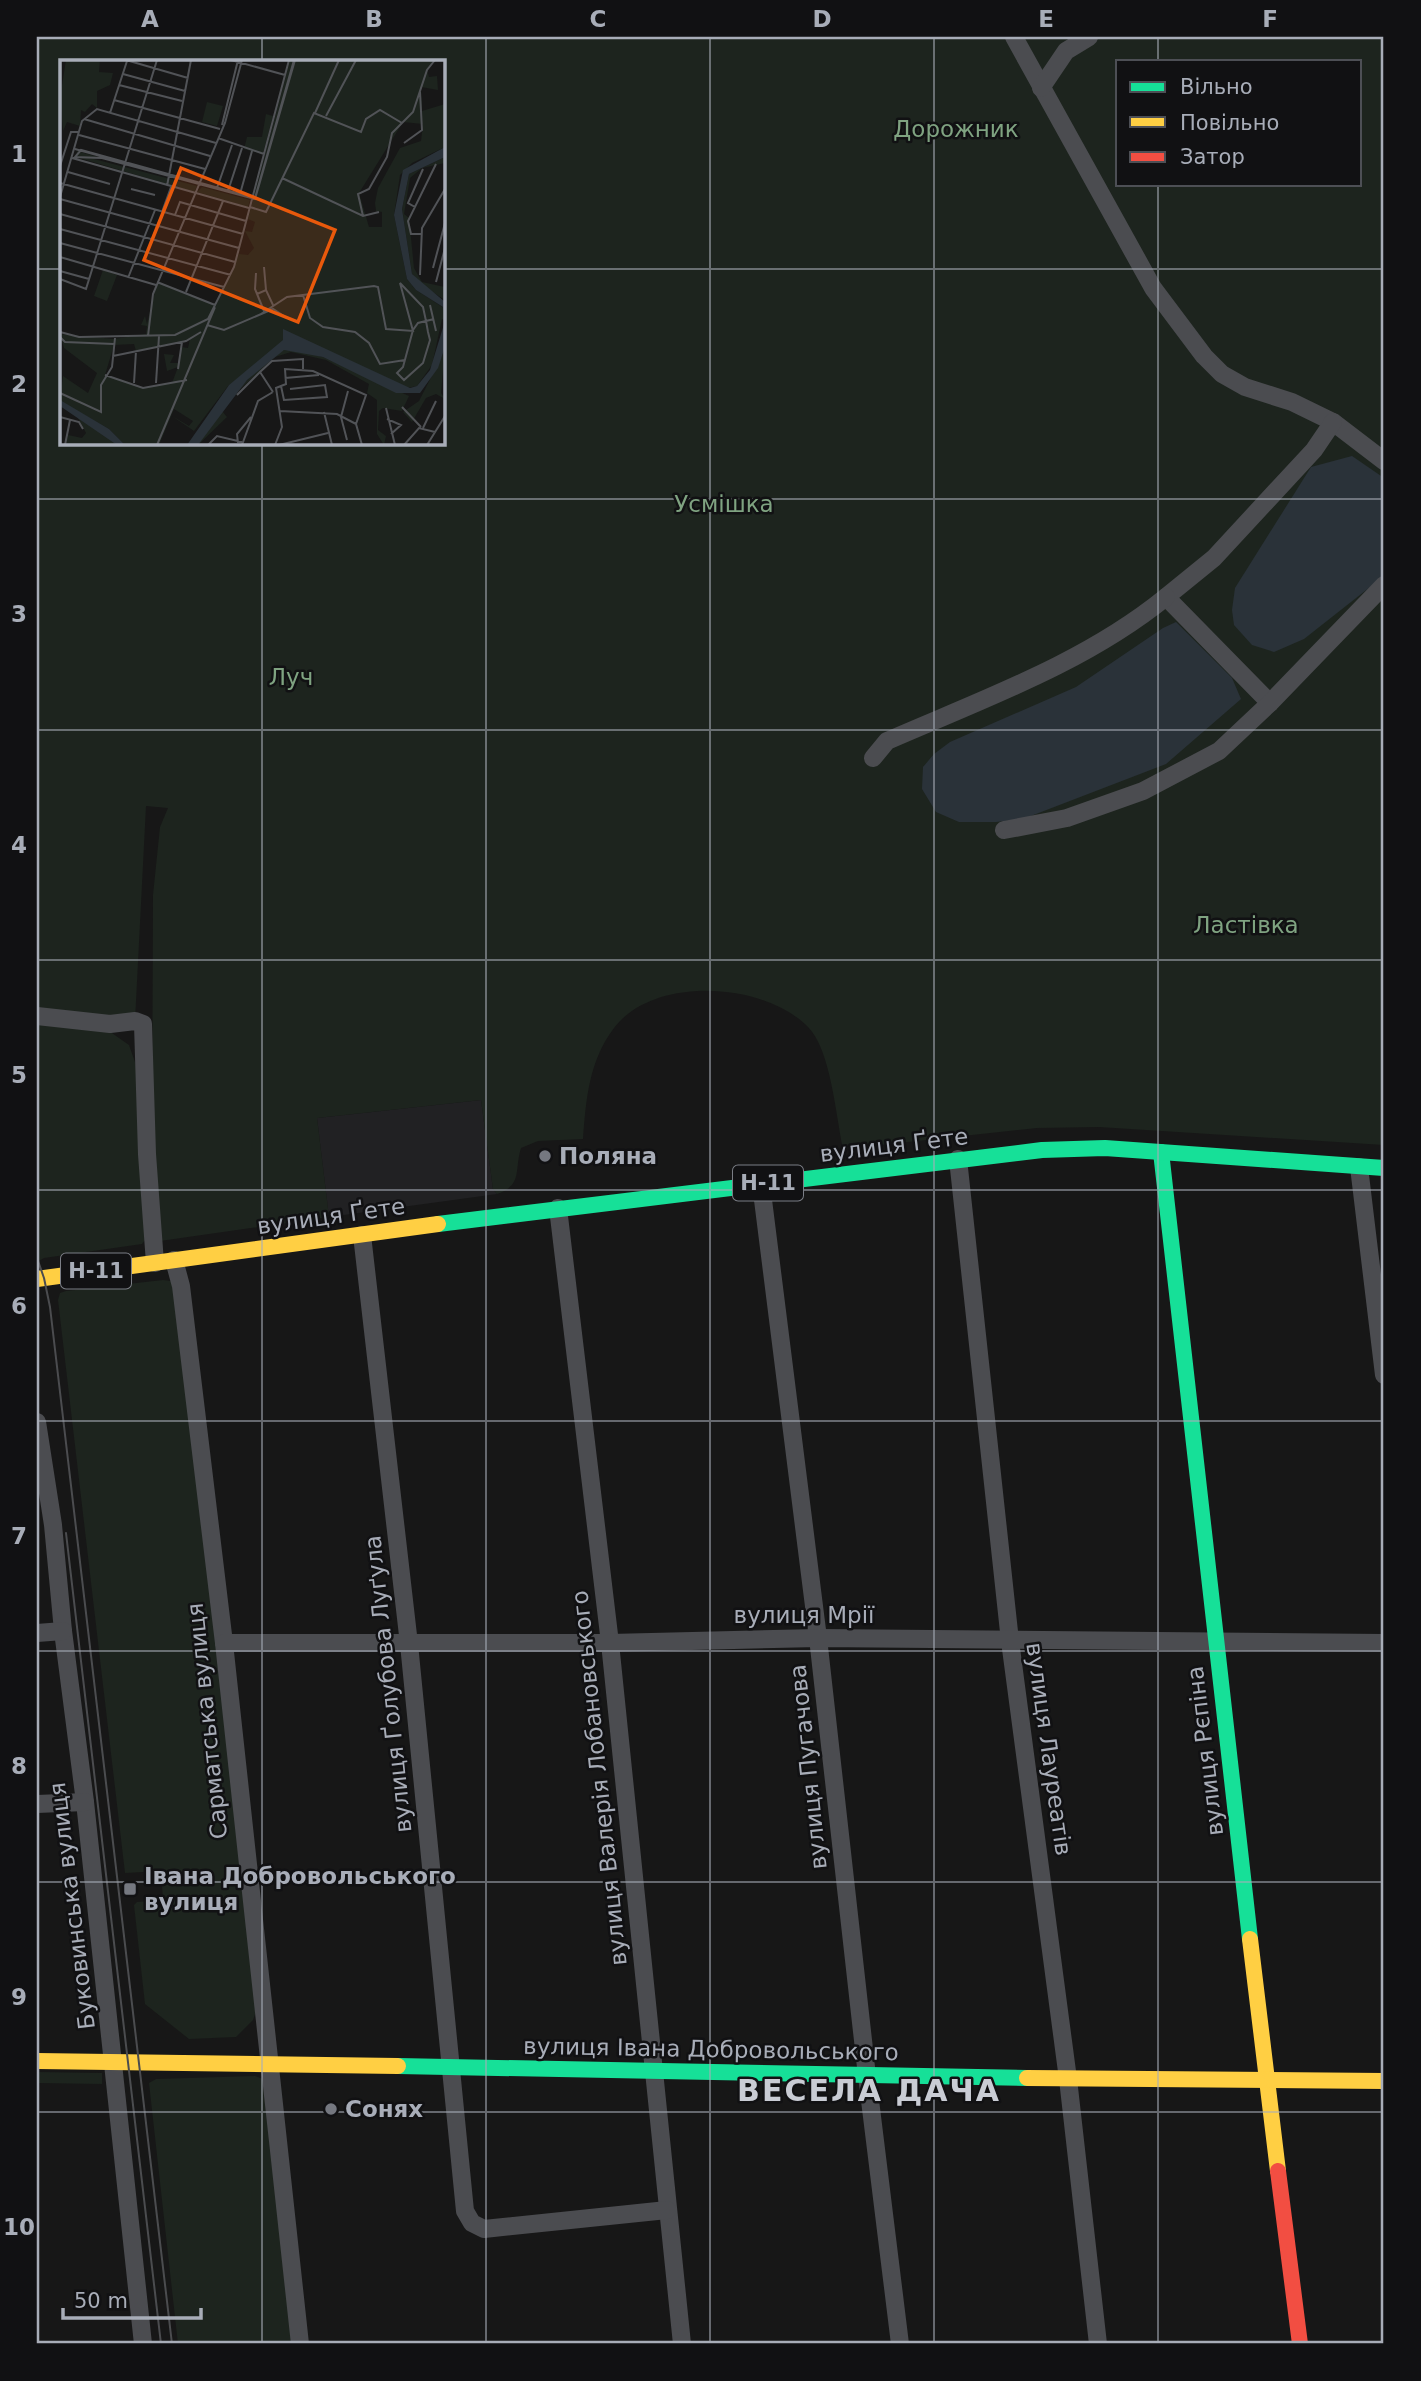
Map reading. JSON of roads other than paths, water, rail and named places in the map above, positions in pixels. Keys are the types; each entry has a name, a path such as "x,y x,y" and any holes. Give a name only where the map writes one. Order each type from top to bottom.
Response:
{"street":[{"path":"1014,37 1153,288 1204,356 1222,374 1245,387 1292,402 1333,422 1384,461"},
{"path":"1041,88 1066,51 1088,37"},
{"path":"873,758 887,741 1042,673 1136,621 1214,558 1314,450 1333,422"},
{"path":"1003,830 1067,818 1143,791 1219,751 1270,703 1384,585"},
{"path":"1166,597 1270,703"},
{"path":"37,1016 77,1018 110,1024 135,1021 143,1024 147,1154 155,1263"},
{"name":"вулиця Ґете","path":"37,1279 558,1208 1042,1150 1105,1149 1384,1168"},
{"name":"вулиця Рєпіна","path":"1161,1152 1266,2081 1300,2344"},
{"name":"вулиця Лауреатів","path":"958,1159 1010,1641 1068,2079 1098,2344"},
{"path":"1359,1167 1384,1375"},
{"name":"вулиця Пугачова","path":"761,1184 818,1638 900,2344"},
{"name":"вулиця Валерія Лобановського","path":"558,1208 610,1643 682,2344"},
{"name":"вулиця Ґолубова Луґула","path":"362,1235 409,1644 465,2211 472,2223 484,2229 667,2210"},
{"name":"Сарматська вулиця","path":"174,1261 181,1286 224,1643 300,2344"},
{"name":"Буковинська вулиця","path":"37,1422 39,1461 53,1525 63,1631 85,1801 143,2344"},
{"path":"37,1633 63,1631"},
{"name":"вулиця Мрії","path":"224,1643 610,1643 818,1638 1384,1643"},
{"path":"37,1804 85,1801"},
{"name":"вулиця Івана Добровольського","path":"37,2061 653,2069 1068,2079 1384,2081"}],"tram line":[{"path":"37,1258 50,1307 172,2344"},
{"path":"66,1533 161,2344"}],"place":[{"name":"Поляна","path":"545,1156"},
{"name":"Івана Добровольського вулиця","path":"130,1889"},
{"name":"Сонях","path":"331,2109"}],"district":[{"name":"ВЕСЕЛА ДАЧА","path":"869,2091"}],"park label":[{"name":"Дорожник","path":"956,129"},
{"name":"Усмішка","path":"724,504"},
{"name":"Луч","path":"291,677"},
{"name":"Ластівка","path":"1246,925"}]}
